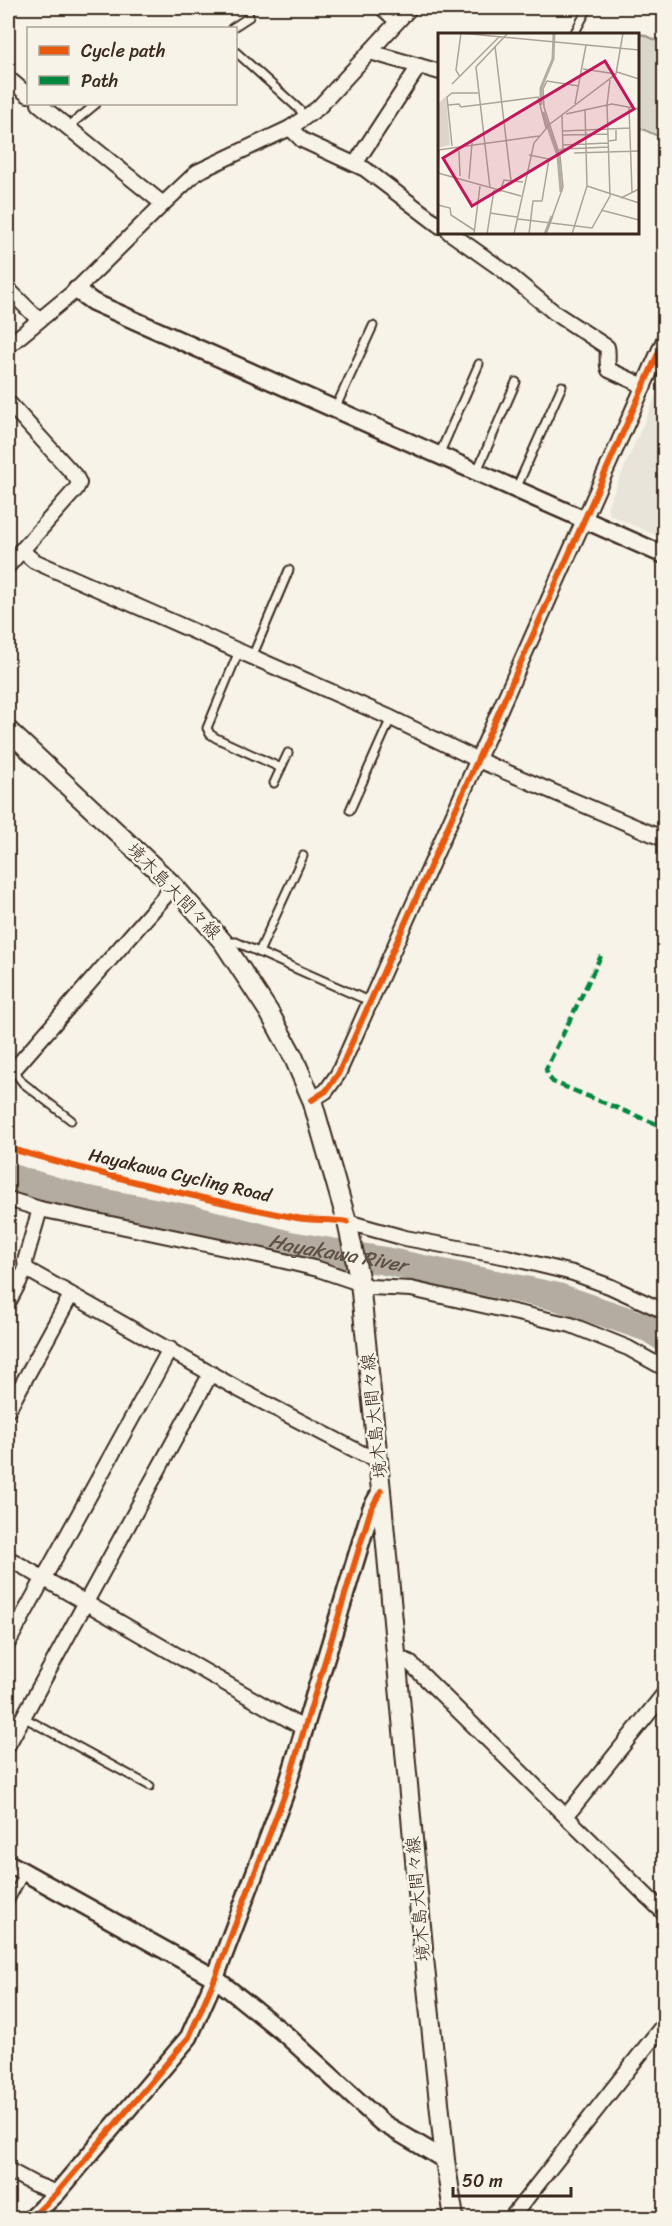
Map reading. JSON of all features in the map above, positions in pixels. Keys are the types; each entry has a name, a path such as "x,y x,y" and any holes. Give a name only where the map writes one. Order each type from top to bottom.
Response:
{"main road":[{"name":"境木島大間々線","path":"8,730 174,886 223,942 269,1012 293,1056 312,1100 348,1226 359,1278 378,1459 423,1958 445,2160 454,2218"}],"street":[{"path":"8,346 76,290 197,172 290,128 318,108 410,8"},
{"path":"370,52 438,71"},
{"path":"354,164 419,66"},
{"path":"8,78 27,94"},
{"path":"40,105 162,204"},
{"path":"290,128 302,140 354,164 379,179 438,224"},
{"path":"452,234 504,271 555,313 607,346 609,370 644,386"},
{"path":"8,289 39,320"},
{"path":"76,290 93,302 664,555"},
{"path":"312,1100 326,1091 338,1074 664,340"},
{"path":"8,402 79,483 8,566"},
{"path":"21,550 34,561 391,718 478,760 664,839"},
{"path":"12,1066 174,886"},
{"path":"8,1199 40,1209 359,1278 371,1287 411,1289 571,1325 628,1348 664,1368"},
{"path":"8,1303 26,1269 25,1260 40,1209"},
{"path":"348,1226 507,1257 573,1274 609,1286 664,1311"},
{"path":"26,1269 211,1373 363,1454 378,1459"},
{"path":"8,1410 71,1294"},
{"path":"8,1643 170,1349"},
{"path":"8,1745 211,1373"},
{"path":"31,2218 57,2193 189,2037 215,1978 284,1796 371,1509 381,1491"},
{"path":"8,1558 305,1729"},
{"path":"396,1657 409,1662 664,1913"},
{"path":"567,1815 664,1694"},
{"path":"8,1863 215,1978 285,2034 381,2122 445,2160"},
{"path":"511,2218 664,2024"},
{"path":"8,2169 34,2184 57,2193"}],"lane":[{"path":"8,10 14,8"},
{"path":"234,27 249,17 245,8"},
{"path":"377,8 395,24"},
{"path":"575,33 588,8"},
{"path":"237,53 300,110 304,118"},
{"path":"69,128 95,105"},
{"path":"335,410 373,326"},
{"path":"439,455 479,364"},
{"path":"477,471 516,382"},
{"path":"516,489 562,386"},
{"path":"281,768 216,738 207,728 289,570"},
{"path":"350,810 391,718"},
{"path":"274,783 288,753"},
{"path":"259,952 303,856"},
{"path":"223,942 236,942 371,1002"},
{"path":"12,1066 22,1083 71,1120"},
{"path":"23,1717 150,1786"},
{"path":"8,1904 25,1872"}],"shaded area":[{"path":"642,34 664,44 664,139 639,127 639,44"},
{"path":"664,377 664,539 610,515 607,507"}],"waterway":[{"name":"Hayakawa River","path":"8,1177 83,1199 192,1219 290,1245 385,1261 558,1297 648,1328 664,1338"}],"marked path":[{"path":"601,956 546,1069 548,1076 553,1082 664,1127"}],"cycle path":[{"path":"312,1100 326,1091 338,1074 664,340"},
{"name":"Hayakawa Cycling Road","path":"8,1148 224,1203 297,1218 347,1222"},
{"path":"31,2218 57,2193 189,2037 215,1978 284,1796 371,1509 381,1491"}]}
